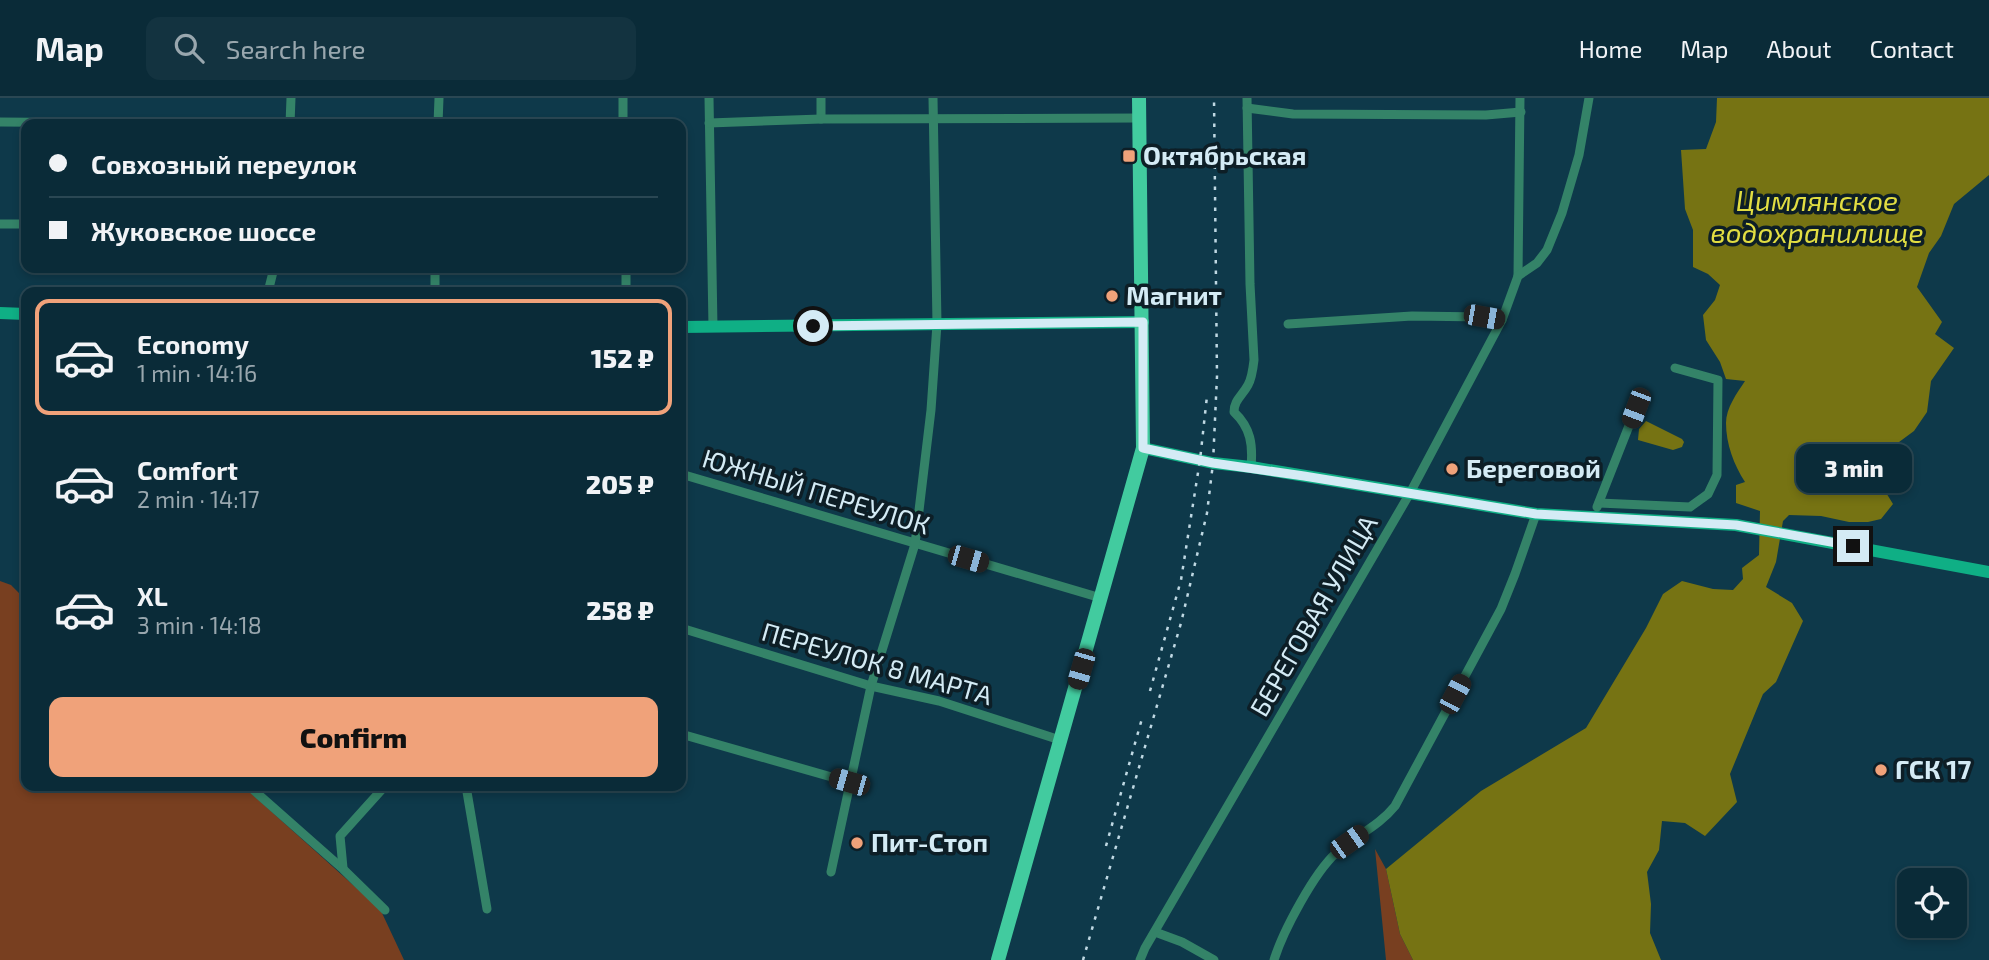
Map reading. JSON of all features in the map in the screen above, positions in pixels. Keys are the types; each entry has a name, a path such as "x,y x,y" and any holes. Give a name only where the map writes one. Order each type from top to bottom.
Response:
{"main road":[{"path":"998,960 1143,448 1139,98"},
{"path":"0,313 21,314"},
{"path":"686,327 1143,322"},
{"path":"1143,448 1213,463 1536,514 1736,525 1989,572"}],"street":[{"path":"290,119 291,98"},
{"path":"438,119 439,98"},
{"path":"622,98 623,119"},
{"path":"709,98 713,327"},
{"path":"821,98 821,119"},
{"path":"831,872 871,686 915,544 931,410 937,324 933,98"},
{"path":"1518,276 1520,98"},
{"name":"БЕРЕГОВАЯ УЛИЦА","path":"1140,960 1410,493 1502,320 1518,276 1537,263 1546,250 1562,213 1579,155 1589,98"},
{"path":"1251,467 1253,446 1249,433 1234,412 1234,403 1249,384 1254,360 1247,103 1293,114 1486,115 1521,112"},
{"path":"709,123 821,119 1139,118"},
{"path":"0,122 21,122"},
{"path":"0,224 21,224"},
{"path":"1288,324 1412,316 1484,317 1502,320"},
{"path":"1599,503 1690,506 1708,494 1717,475 1718,380 1675,368"},
{"path":"1594,517 1636,408"},
{"name":"ЮЖНЫЙ ПЕРЕУЛОК","path":"686,475 1101,598"},
{"path":"1274,960 1289,924 1326,864 1349,842 1385,818 1395,806 1500,609 1536,514"},
{"name":"ПЕРЕУЛОК 8 МАРТА","path":"686,630 871,686 939,701 1060,740"},
{"path":"686,735 849,782"},
{"path":"255,791 385,910"},
{"path":"265,791 265,800"},
{"path":"343,869 340,836 380,791"},
{"path":"467,791 487,909"},
{"path":"1155,932 1182,942 1214,960"}],"shaded area":[{"path":"0,581 11,585 21,595 21,791 249,791 372,902 382,913 404,960 0,960"},
{"path":"1375,849 1386,869 1400,934 1413,960 1386,960"}],"water":[{"name":"Цимлянское водохранилище","path":"1717,98 1989,98 1989,175 1954,204 1941,236 1929,253 1917,287 1942,322 1935,334 1954,348 1931,381 1927,412 1914,431 1895,445 1891,479 1885,491 1893,504 1881,519 1849,522 1821,516 1789,515 1783,521 1776,562 1766,587 1792,603 1803,621 1776,682 1763,694 1730,774 1737,802 1705,836 1685,823 1662,821 1659,850 1647,872 1651,904 1650,933 1661,960 1413,960 1400,934 1386,869 1481,791 1586,728 1646,628 1663,594 1682,581 1713,589 1733,590 1743,579 1742,568 1759,555 1760,511 1736,503 1736,485 1745,482 1731,454 1726,431 1726,417 1730,406 1745,381 1726,379 1720,362 1706,340 1703,315 1715,300 1720,285 1708,274 1693,267 1693,230 1685,209 1681,150 1706,149 1716,122"},
{"path":"1646,421 1682,439 1682,447 1673,450 1638,440 1639,429"}],"railway":[{"path":"1083,960 1181,623 1207,513 1213,463 1217,376 1214,98"},
{"path":"1150,691 1181,580 1207,396"},
{"path":"1106,846 1143,715"}],"place":[{"name":"Октябрьская","path":"1129,156"},
{"name":"Магнит","path":"1112,296"},
{"name":"Береговой","path":"1452,469"},
{"name":"ГСК 17","path":"1881,770"},
{"name":"Пит-Стоп","path":"857,843"}],"route":[{"path":"813,326 1143,322 1143,448 1213,463 1536,514 1736,525 1853,546"}]}
